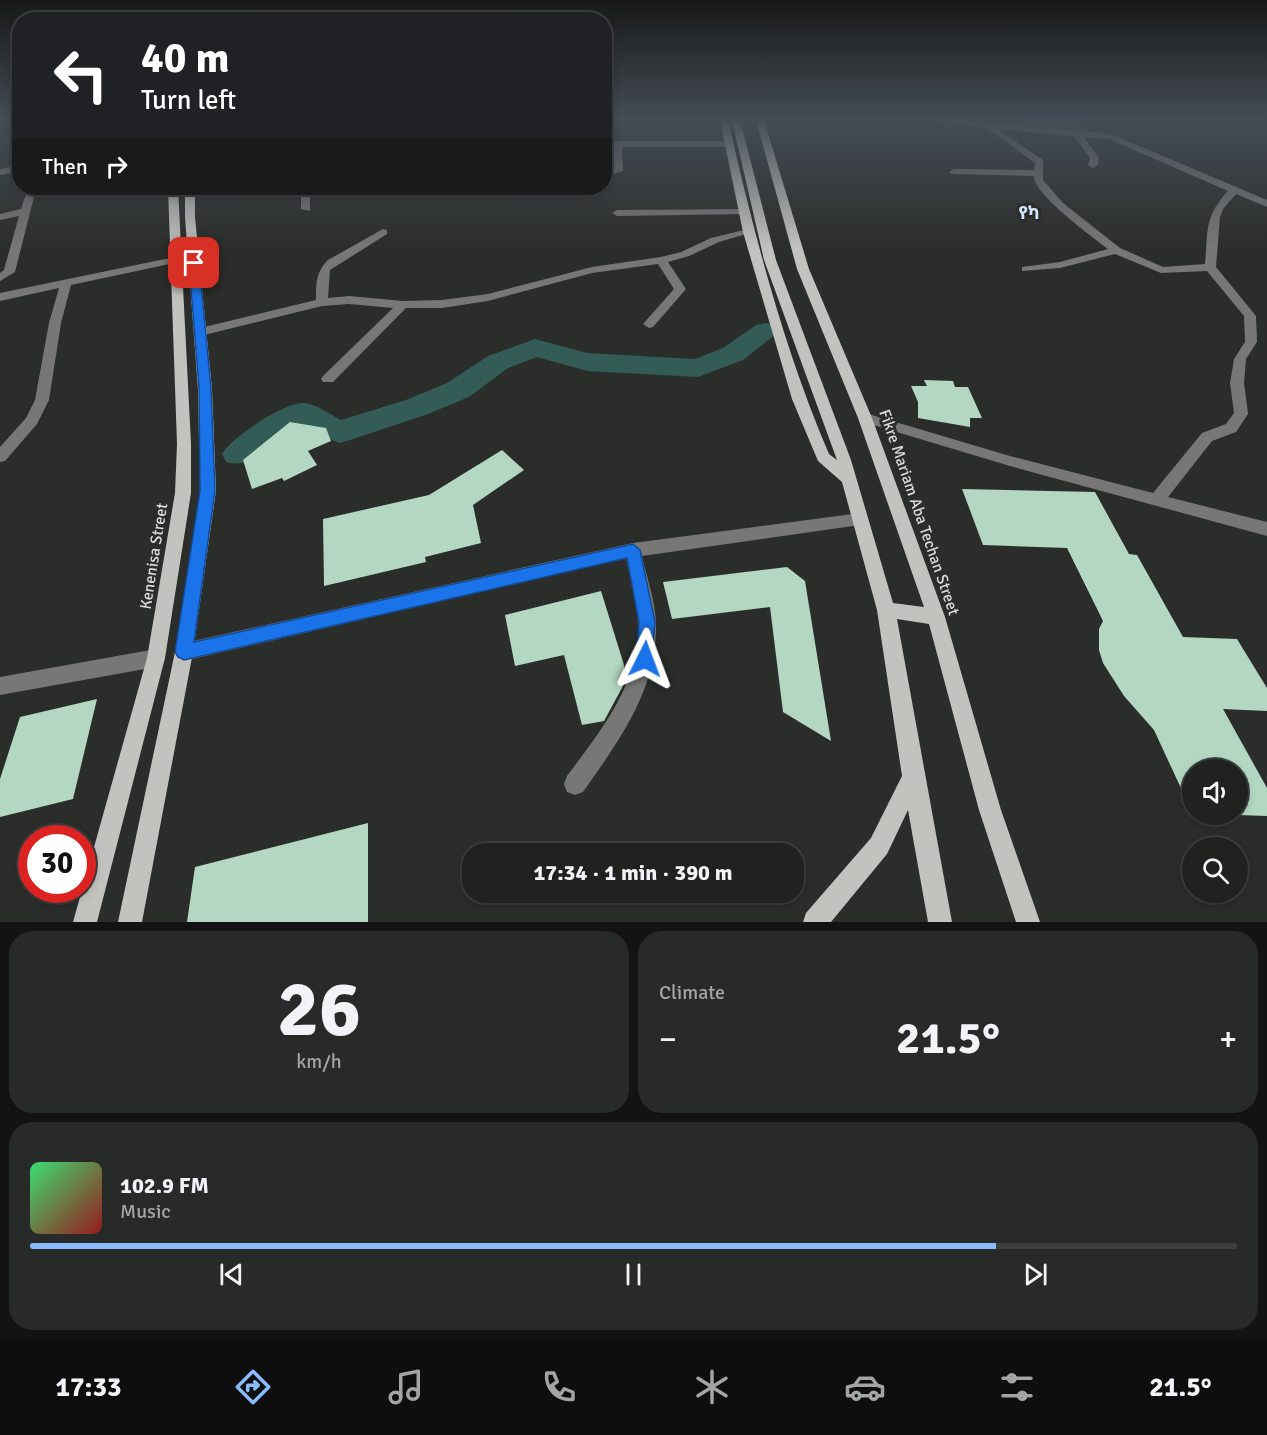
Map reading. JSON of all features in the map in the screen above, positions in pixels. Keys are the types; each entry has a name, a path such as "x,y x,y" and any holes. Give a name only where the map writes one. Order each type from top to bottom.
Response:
{"main road":[{"path":"732,163 748,232 807,418 823,457 849,479"},
{"name":"Fikre Mariam Aba Techan Street","path":"751,163 785,260 886,610 913,777 940,922"},
{"name":"Fikre Mariam Aba Techan Street","path":"768,163 785,260 865,418 936,617 990,810 1028,922"},
{"name":"Kenenisa Street","path":"85,922 156,658 183,493 180,335 175,260 184,199"},
{"name":"Kenenisa Street","path":"130,922 184,652 207,491 205,388 184,199"},
{"path":"886,610 936,617"},
{"path":"816,922 879,846 913,777"}],"street":[{"path":"1040,163 1038,180 1059,205 1116,250 1161,270 1210,267"},
{"path":"1171,163 1267,204"},
{"path":"954,172 1038,173"},
{"path":"1156,500 1207,437 1231,428 1241,414 1237,383 1240,359 1251,342 1250,316 1210,267 1218,208 1234,190"},
{"path":"0,278 9,272 30,195"},
{"path":"305,195 306,209"},
{"path":"617,213 743,211"},
{"path":"0,217 27,212"},
{"path":"322,302 325,269 383,232"},
{"path":"200,332 322,302 349,300 403,305 442,304 488,297 592,270 662,260 685,254 715,240 748,232"},
{"path":"1026,269 1060,265 1116,250"},
{"path":"0,297 175,260"},
{"path":"649,324 680,289 662,260"},
{"path":"0,457 32,422 42,400 55,323 66,282"},
{"path":"328,379 403,305"},
{"path":"865,418 1010,461 1267,529"},
{"path":"184,652 633,550 861,519"},
{"path":"575,784 622,718 637,690 645,659 647,622 633,550"},
{"path":"0,686 156,658"}],"building":[{"path":"924,380 953,381 955,387 968,387 982,418 970,418 970,427 918,418 918,402 911,386 927,386"},
{"path":"290,422 326,428 331,441 308,451 317,465 284,481 282,478 252,489 243,460"},
{"path":"502,450 524,470 473,505 481,543 425,557 426,562 324,586 323,519 429,495"},
{"path":"962,489 1095,492 1129,554 1137,555 1183,637 1237,639 1267,688 1267,711 1223,709 1267,788 1267,816 1248,815 1248,759 1182,759 1182,790 1154,730 1124,696 1103,663 1099,650 1099,629 1103,621 1067,548 983,545"},
{"path":"787,567 805,581 831,741 783,712 770,607 672,619 663,582"},
{"path":"601,591 624,665 624,684 604,721 582,725 564,655 515,666 505,615"},
{"path":"97,699 73,799 0,817 0,779 20,717"},
{"path":"368,823 368,922 187,922 195,867"}],"waterway":[{"path":"238,454 277,426 303,414 339,432 417,407 458,390 498,362 535,348 587,362 698,368 733,354 766,331"}],"district":[{"name":"የካ","path":"1029,213"}],"route":[{"path":"194,263 205,388 207,491 201,549 184,652 633,550 647,622 645,659"}]}
